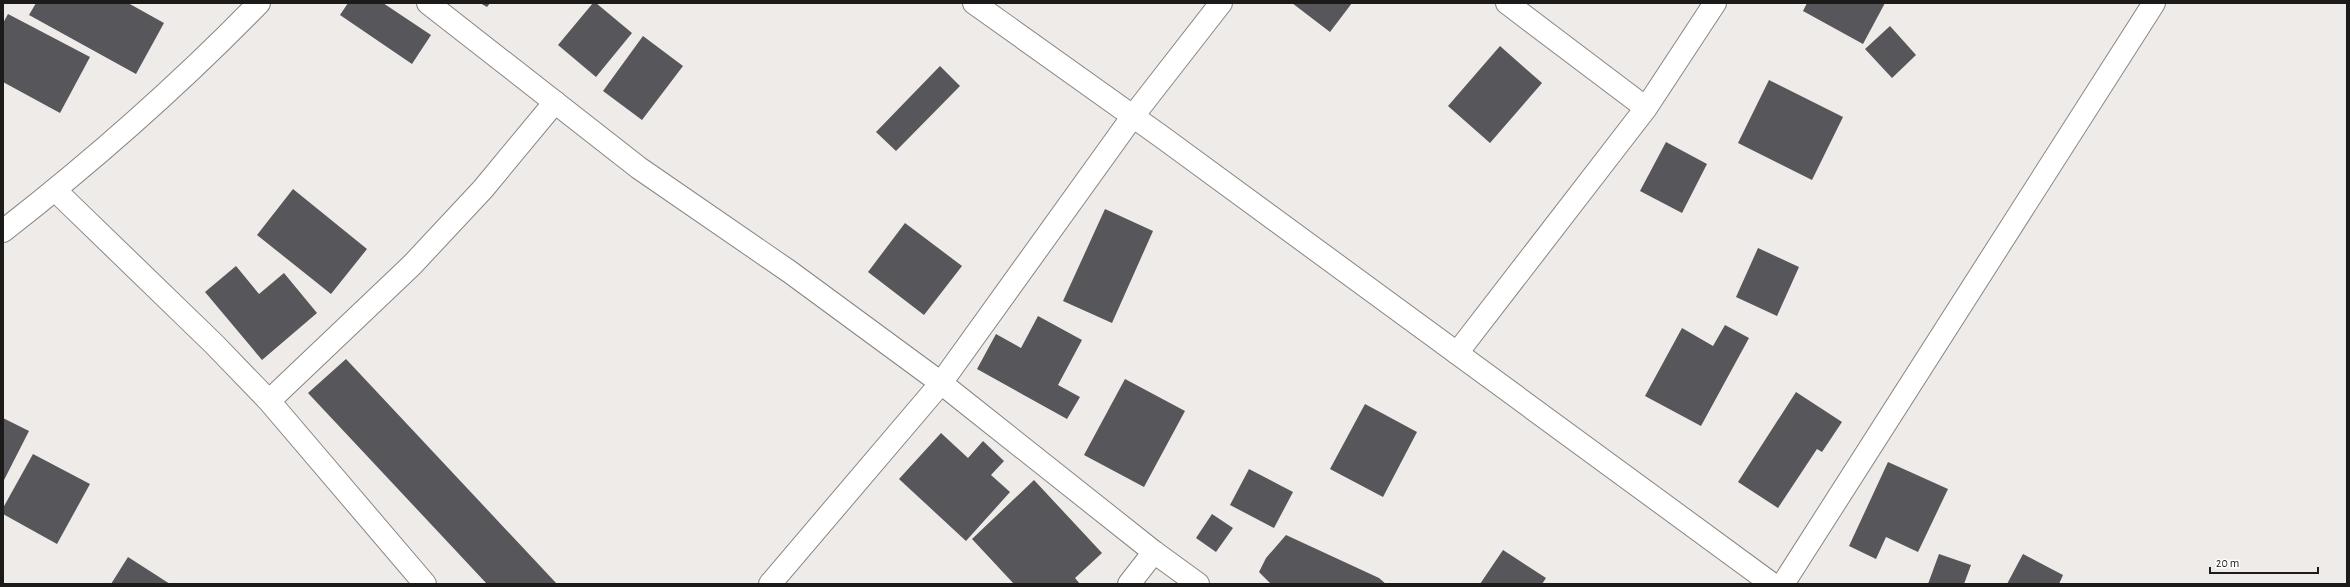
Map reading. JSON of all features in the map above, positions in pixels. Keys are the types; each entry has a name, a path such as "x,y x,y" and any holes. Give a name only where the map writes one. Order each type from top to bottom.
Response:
{"street":[{"path":"3,231 55,190 218,45 259,3"},
{"path":"428,3 639,168 790,272 941,383 1154,552 1198,584"},
{"path":"974,3 1133,116 1772,584"},
{"path":"770,584 941,383 1133,116 1221,3"},
{"path":"1507,3 1646,108"},
{"path":"1457,353 1646,108 1715,3"},
{"path":"1783,584 2154,3"},
{"path":"268,402 412,265 483,189 555,102"},
{"path":"55,190 214,344 268,402 425,584"},
{"path":"1129,584 1154,552"}],"building":[{"path":"36,3 128,3 164,23 136,74 29,15"},
{"path":"348,3 383,3 431,35 412,64 340,15"},
{"path":"480,3 490,3 487,7"},
{"path":"593,3 596,3 632,33 596,77 558,45"},
{"path":"1292,3 1352,3 1330,32"},
{"path":"1807,3 1885,3 1863,44 1803,11"},
{"path":"8,14 90,57 60,113 3,82 3,23"},
{"path":"1890,26 1916,55 1892,78 1865,49"},
{"path":"643,36 683,66 642,120 603,91"},
{"path":"1500,46 1542,83 1490,143 1448,106"},
{"path":"940,66 960,86 896,151 876,132"},
{"path":"1769,80 1843,117 1812,180 1738,143"},
{"path":"1666,142 1707,164 1682,213 1640,191"},
{"path":"293,189 367,249 331,294 257,235"},
{"path":"1105,209 1153,231 1112,323 1063,301"},
{"path":"905,223 962,266 924,315 868,272"},
{"path":"1758,248 1799,267 1777,316 1736,297"},
{"path":"236,266 259,294 284,273 317,313 262,360 205,292"},
{"path":"1038,316 1082,340 1058,385 1080,397 1067,419 977,369 996,334 1021,348"},
{"path":"1725,325 1749,338 1701,426 1645,396 1682,328 1713,346"},
{"path":"346,359 557,584 487,584 308,393"},
{"path":"1125,379 1185,411 1144,487 1084,455"},
{"path":"1796,392 1842,422 1822,452 1817,449 1778,508 1738,482"},
{"path":"1365,404 1417,432 1383,497 1330,469"},
{"path":"3,418 29,431 3,482"},
{"path":"941,433 968,458 983,441 1004,461 991,475 1010,492 966,541 899,479"},
{"path":"33,454 90,484 57,544 3,514 3,508"},
{"path":"1888,462 1948,489 1918,552 1886,537 1876,559 1849,546"},
{"path":"1249,469 1293,492 1274,528 1230,505"},
{"path":"1034,480 1102,553 1075,578 1080,584 1014,584 972,539"},
{"path":"1212,514 1233,528 1216,552 1196,538"},
{"path":"1286,535 1379,578 1386,584 1271,584 1259,572 1266,558"},
{"path":"1503,550 1546,578 1542,584 1480,584"},
{"path":"1939,554 1971,565 1964,584 1928,584"},
{"path":"2023,554 2063,575 2059,584 2007,584"},
{"path":"128,557 170,584 111,584"}]}
